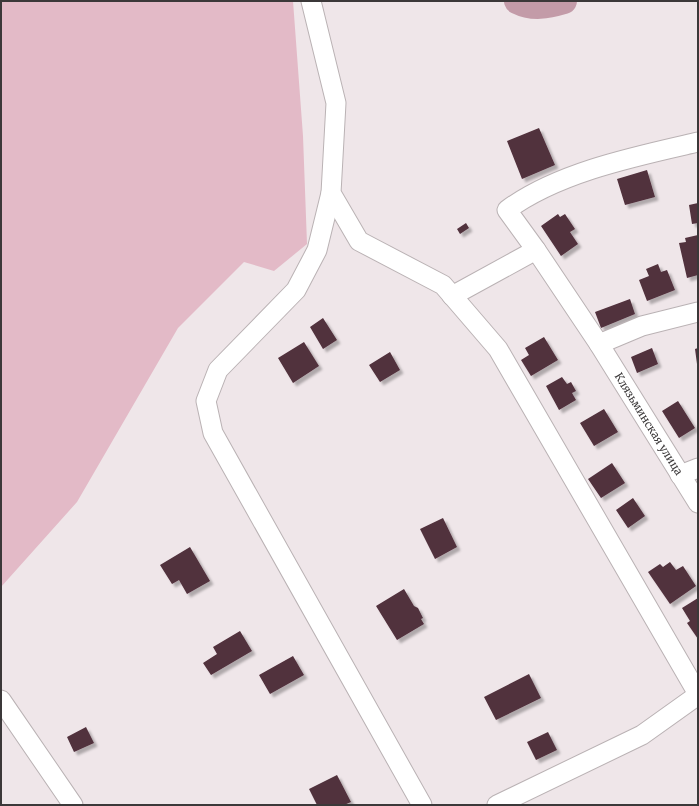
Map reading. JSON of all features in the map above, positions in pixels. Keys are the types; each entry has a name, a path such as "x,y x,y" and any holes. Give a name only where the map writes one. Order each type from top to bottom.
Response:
{"street":[{"path":"311,1 336,103 331,193 317,250 296,290 218,370 206,401 213,433 422,805"},
{"name":"Клязьминская улица","path":"698,142 637,155 560,181 525,196 507,210 536,250 599,344 698,504"},
{"path":"331,193 359,241 443,285 498,349 698,695 642,735 497,805"},
{"path":"452,296 536,250"},
{"path":"599,344 642,326 698,312"},
{"path":"680,476 698,468"},
{"path":"1,700 73,805"}],"shaded area":[{"path":"1,1 293,1 303,136 307,244 274,271 244,262 178,328 77,502 1,587"}],"building":[{"path":"539,128 555,165 522,179 507,141"},
{"path":"647,170 655,197 625,205 617,179"},
{"path":"698,203 698,223 692,224 689,205"},
{"path":"558,214 560,217 565,214 575,229 570,232 578,244 561,256 541,226"},
{"path":"466,223 469,228 460,234 457,229"},
{"path":"698,235 698,275 687,278 679,243 686,242 685,238"},
{"path":"658,264 661,272 667,270 675,290 647,301 639,280 649,276 646,269"},
{"path":"630,299 635,314 601,328 595,312"},
{"path":"323,318 337,340 323,349 310,327"},
{"path":"544,337 558,360 531,376 521,360 529,355 525,348"},
{"path":"304,342 319,366 293,383 278,358"},
{"path":"652,348 658,364 637,373 631,357"},
{"path":"698,348 698,364 697,364 695,349"},
{"path":"390,352 400,370 380,382 369,365"},
{"path":"562,377 567,384 571,382 576,391 572,393 576,400 559,410 546,386"},
{"path":"678,401 695,428 679,438 662,411"},
{"path":"604,409 618,432 594,446 580,423"},
{"path":"612,463 625,483 601,498 588,479"},
{"path":"633,498 645,516 628,528 616,510"},
{"path":"443,518 457,547 435,559 420,529"},
{"path":"190,547 210,581 187,594 179,580 172,584 160,565"},
{"path":"670,562 676,570 683,566 696,586 670,604 648,572 660,564 663,567"},
{"path":"404,589 414,606 418,608 424,624 397,640 376,606"},
{"path":"698,598 698,639 687,623 690,621 682,608"},
{"path":"240,631 252,651 211,675 203,663 217,654 213,647"},
{"path":"293,656 304,675 270,694 259,675"},
{"path":"529,674 541,698 496,720 484,697"},
{"path":"86,727 94,743 74,752 67,737"},
{"path":"548,732 557,750 536,760 527,742"},
{"path":"337,775 351,802 344,805 317,805 309,789"}],"waterway":[{"path":"517,1 534,6 564,1"}]}
